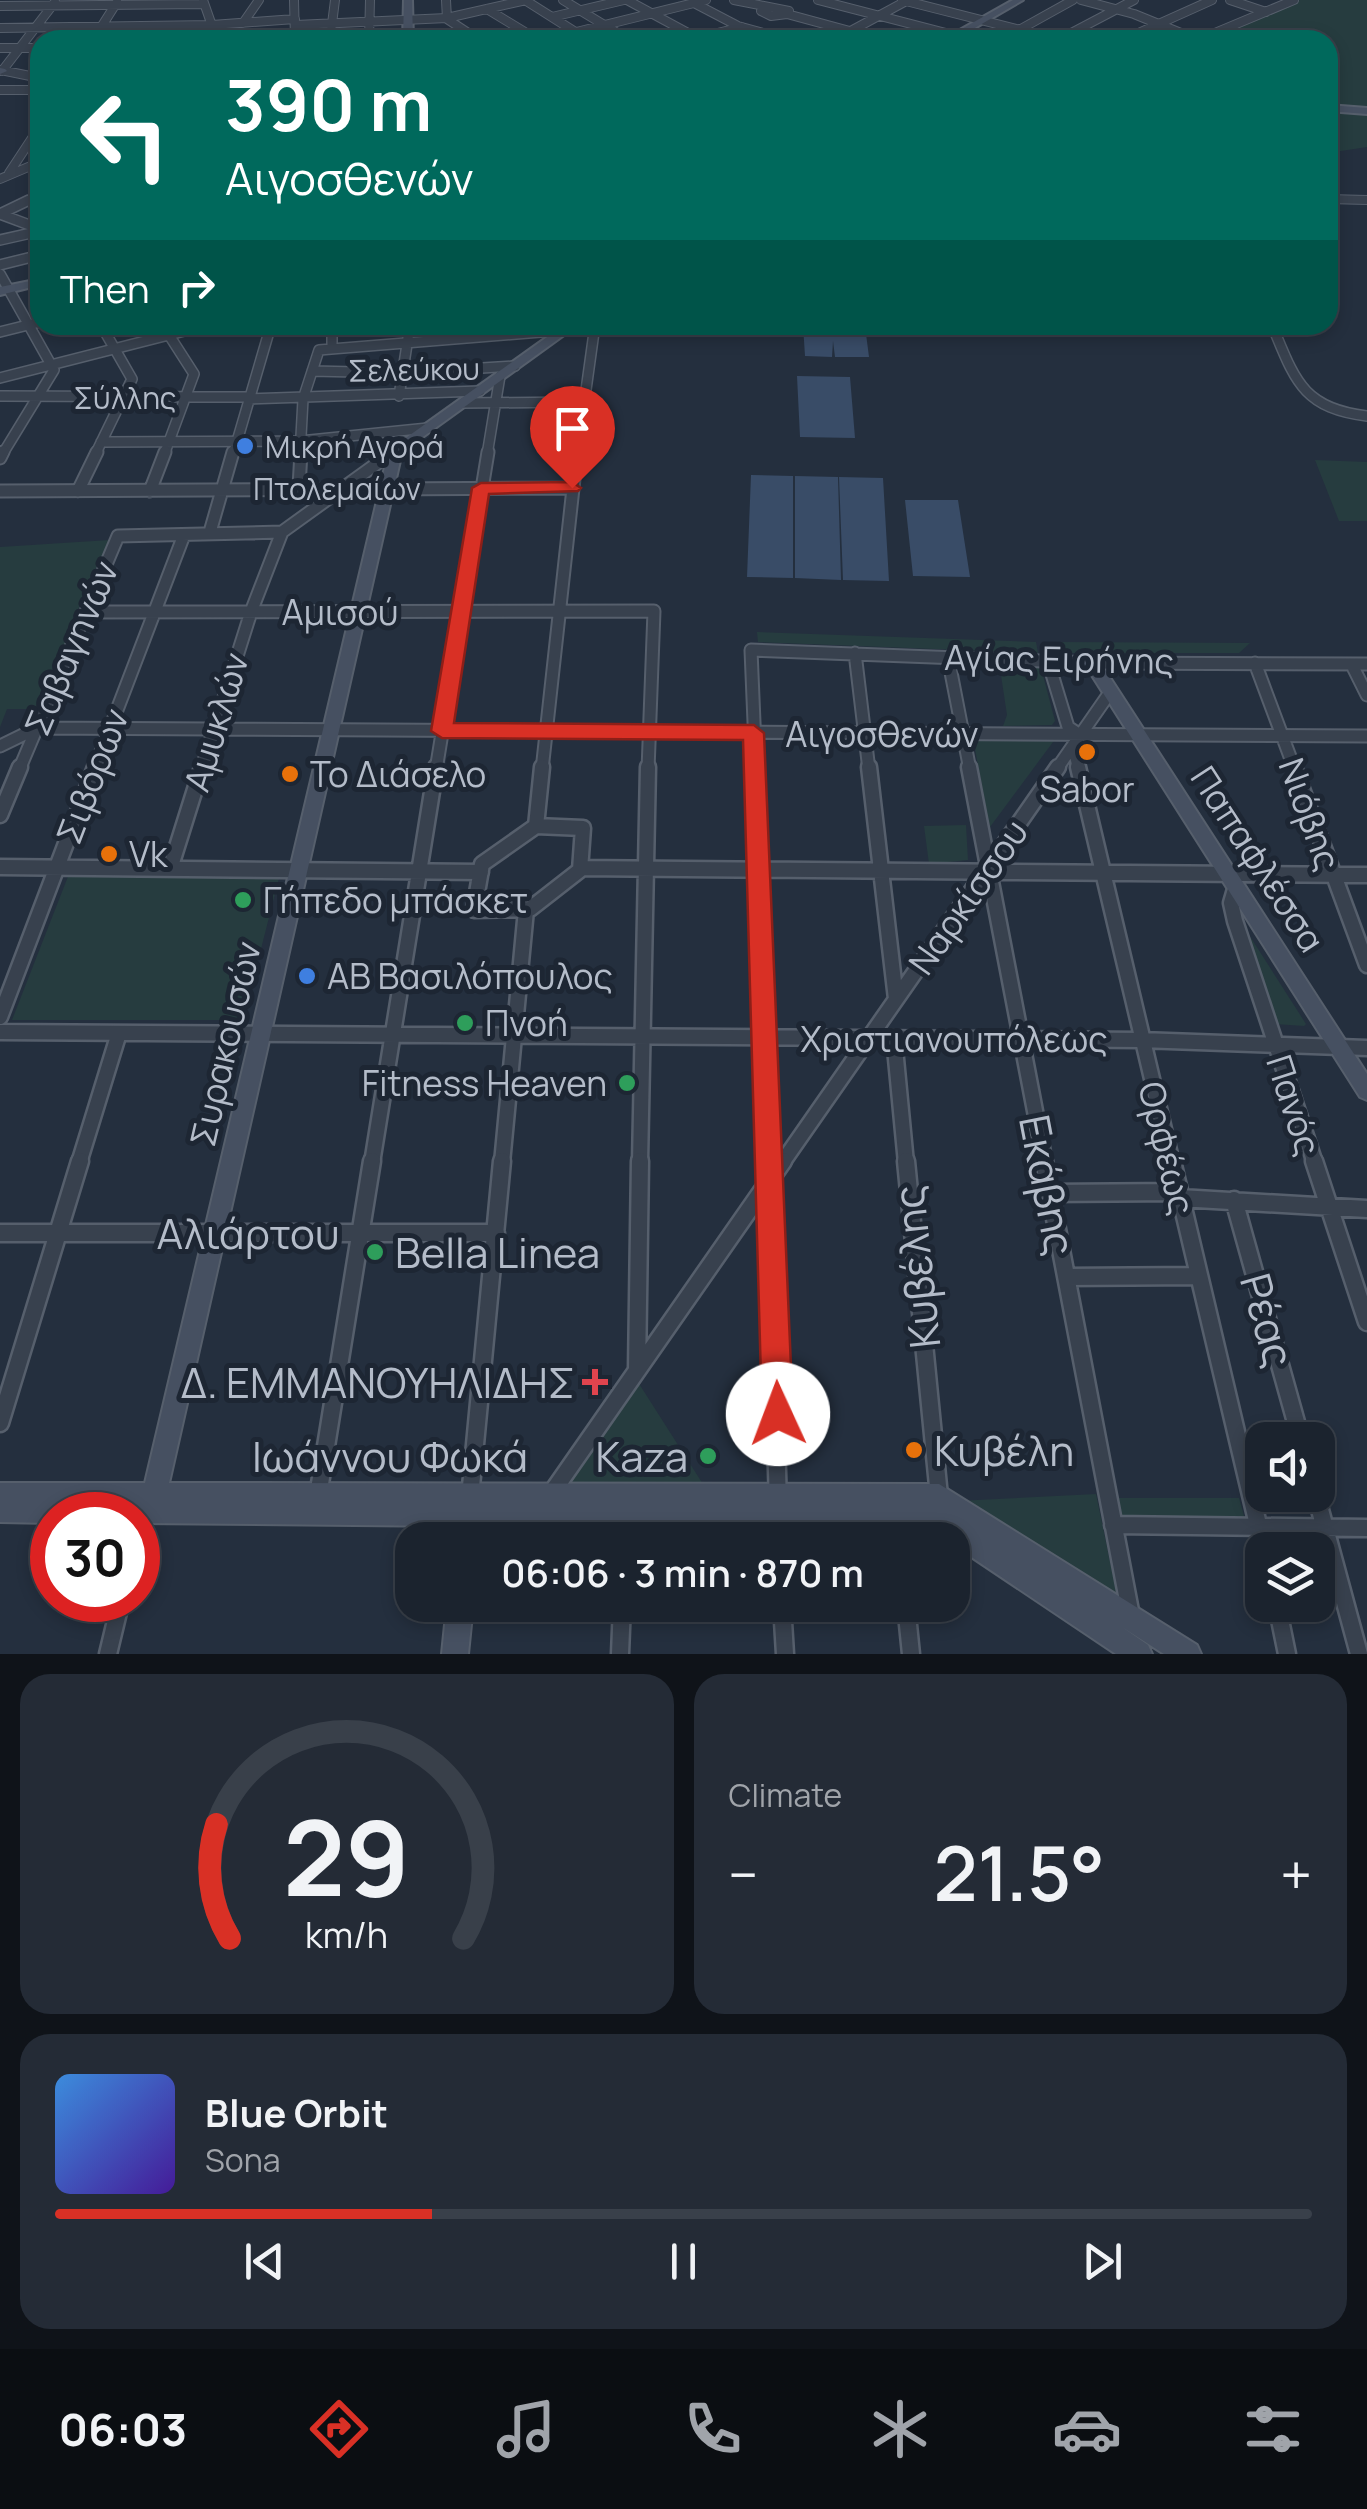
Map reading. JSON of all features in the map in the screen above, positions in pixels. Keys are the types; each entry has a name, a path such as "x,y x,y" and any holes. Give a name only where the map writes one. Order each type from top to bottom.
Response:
{"street":[{"path":"244,22 259,0"},
{"path":"294,0 295,30"},
{"path":"331,30 335,0"},
{"path":"368,30 370,0"},
{"path":"408,0 408,30"},
{"path":"446,0 447,18"},
{"path":"0,28 447,18 501,2 526,0 573,30"},
{"path":"562,0 612,30"},
{"path":"552,17 625,0 679,30"},
{"path":"684,0 753,30"},
{"path":"586,30 706,0"},
{"path":"734,0 765,12 785,10 847,30"},
{"path":"785,10 797,0"},
{"path":"818,0 925,30"},
{"path":"852,30 905,0 1019,30 1073,0"},
{"path":"964,30 1019,0"},
{"path":"1081,0 1176,30"},
{"path":"1076,30 1134,0"},
{"path":"1143,30 1212,0"},
{"path":"1230,0 1266,12"},
{"path":"1225,30 1294,0"},
{"path":"99,30 117,2"},
{"path":"0,6 204,2 214,30"},
{"path":"38,28 54,3"},
{"path":"487,9 524,30"},
{"path":"731,30 765,12"},
{"path":"447,18 464,30"},
{"path":"164,30 166,26"},
{"path":"1,71 30,38"},
{"path":"0,48 30,48"},
{"path":"1,71 30,76"},
{"path":"0,100 3,91 30,90"},
{"path":"1338,109 1367,110"},
{"path":"0,180 30,141"},
{"path":"18,160 30,162"},
{"path":"4,172 30,165"},
{"path":"1338,199 1367,200"},
{"path":"0,214 30,200"},
{"path":"0,214 30,226"},
{"path":"0,240 30,232"},
{"path":"0,265 30,258"},
{"path":"0,274 4,290 30,319"},
{"path":"4,290 30,284"},
{"path":"0,332 30,324"},
{"path":"0,458 54,370 39,335"},
{"path":"78,491 132,378 106,335"},
{"path":"0,378 156,335"},
{"path":"150,492 194,374 174,335"},
{"path":"210,532 234,441 269,335"},
{"path":"332,335 332,348"},
{"path":"399,396 409,335"},
{"path":"299,487 303,399 319,350 489,335"},
{"path":"184,534 282,532 559,335"},
{"path":"536,826 572,488 594,335"},
{"path":"1276,335 1303,394 1330,410 1367,416"},
{"name":"Σελεύκου","path":"312,371 402,372 515,366"},
{"path":"316,1505 500,376"},
{"name":"Σύλλης","path":"0,396 303,399 480,391"},
{"path":"463,403 584,402"},
{"path":"100,442 300,441 428,428"},
{"name":"Συρακουσών","path":"150,1492 396,450"},
{"name":"Πτολεμαίων","path":"0,491 572,488"},
{"name":"Αμυκλών","path":"170,869 251,612 282,532"},
{"name":"Σαβαγηνών","path":"0,815 118,536 184,534"},
{"name":"Σιβόρων","path":"0,1016 184,534"},
{"name":"Αμισού","path":"86,612 654,612 650,732"},
{"name":"Αγίας Ειρήνης","path":"754,733 751,650 1048,661 1367,664"},
{"path":"855,654 896,999"},
{"name":"Εκάβης","path":"948,657 1138,1654"},
{"name":"Ορφέως","path":"1048,661 1076,741 1101,873 1260,1532"},
{"name":"Παπαφλέσσα","path":"1092,662 1367,1091"},
{"name":"Νιόβης","path":"1255,663 1367,965"},
{"path":"1352,664 1367,696"},
{"name":"Ναρκίσσου","path":"543,1506 1111,691"},
{"path":"0,746 37,728"},
{"name":"Αιγοσθενών","path":"37,728 962,734 1076,741 1138,735 1367,736"},
{"path":"637,1370 644,869 650,732"},
{"path":"754,733 772,1177 769,1193 779,1518"},
{"path":"580,868 583,828 536,826 482,864 474,910 526,910 580,868 988,870 1233,879 1367,874"},
{"path":"0,867 480,872"},
{"name":"Πανός","path":"1233,879 1235,922 1367,1322"},
{"path":"468,1517 526,910"},
{"name":"Χριστιανουπόλεως","path":"0,1032 1141,1040 1367,1048"},
{"path":"0,1423 119,1033"},
{"name":"Κυβέλης","path":"894,1038 939,1496"},
{"path":"1050,1194 1179,1195 1367,1209"},
{"name":"Ρέας","path":"1234,1200 1296,1422"},
{"name":"Αλιάρτου","path":"0,1233 496,1233"},
{"path":"1066,1277 1197,1276"},
{"name":"Ιωάννου Φωκά","path":"0,1495 30,1499"},
{"path":"939,1496 1188,1654"},
{"name":"Ιωάννου Φωκά","path":"717,1522 779,1518 939,1496"},
{"name":"Ιωάννου Φωκά","path":"160,1512 316,1505 468,1517 543,1506 822,1522"},
{"path":"522,1522 543,1506"},
{"path":"531,1522 543,1506"},
{"name":"Ιωάννου Φωκά","path":"543,1506 602,1522"},
{"name":"Ιωάννου Φωκά","path":"0,1510 30,1511"},
{"path":"1321,1512 1359,1654"},
{"path":"1114,1525 1367,1528"},
{"name":"Ιωάννου Φωκά","path":"970,1541 1138,1654"},
{"path":"108,1654 116,1622"},
{"path":"455,1654 460,1622"},
{"path":"620,1654 621,1622"},
{"path":"783,1622 785,1654"},
{"path":"908,1622 911,1654"},
{"path":"1280,1622 1288,1654"}],"green space":[{"path":"1300,0 1367,0 1367,108 1338,106 1338,30 1230,30"},
{"path":"1338,113 1367,114 1367,147 1338,151"},
{"path":"1315,460 1367,462 1367,521 1339,521"},
{"path":"110,540 86,589 41,709 7,709 0,727 0,547"},
{"path":"757,632 1036,642 1038,653 758,642"},
{"path":"1056,642 1250,643 1239,653 1058,653"},
{"path":"999,662 1040,664 1055,721 1052,725 1003,726 1007,715"},
{"path":"1052,738 1053,742 990,827 973,739"},
{"path":"966,825 968,860 929,864 924,826"},
{"path":"69,874 279,878 243,1020 12,1020"},
{"path":"1244,927 1306,1024 1304,1026 1275,1024"},
{"path":"636,1379 708,1492 556,1493"},
{"path":"1096,1494 1118,1600 957,1501"},
{"path":"1115,1498 1239,1498 1246,1523 1120,1521"}],"water":[{"path":"804,335 866,335 869,357 835,357 833,341 832,357 805,356"},
{"path":"797,376 850,377 855,438 800,437"},
{"path":"751,475 793,476 793,578 747,577"},
{"path":"795,476 838,477 841,580 795,578"},
{"path":"839,477 883,478 889,581 843,580"},
{"path":"905,500 958,500 970,577 913,576"}],"place":[{"name":"Μικρή Αγορά","path":"245,446"},
{"name":"Sabor","path":"1087,752"},
{"name":"Το Διάσελο","path":"290,774"},
{"name":"Vk","path":"109,854"},
{"name":"Γήπεδο μπάσκετ","path":"243,900"},
{"name":"ΑΒ Βασιλόπουλος","path":"307,976"},
{"name":"Πνοή","path":"465,1023"},
{"name":"Fitness Heaven","path":"627,1083"},
{"name":"Bella Linea","path":"375,1252"},
{"name":"Δ. ΕΜΜΑΝΟΥΗΛΙΔΗΣ","path":"595,1382"},
{"name":"Κυβέλη","path":"914,1450"},
{"name":"Kaza","path":"708,1456"}],"route":[{"path":"572,488 481,488 442,731 754,733 778,1414"}]}
